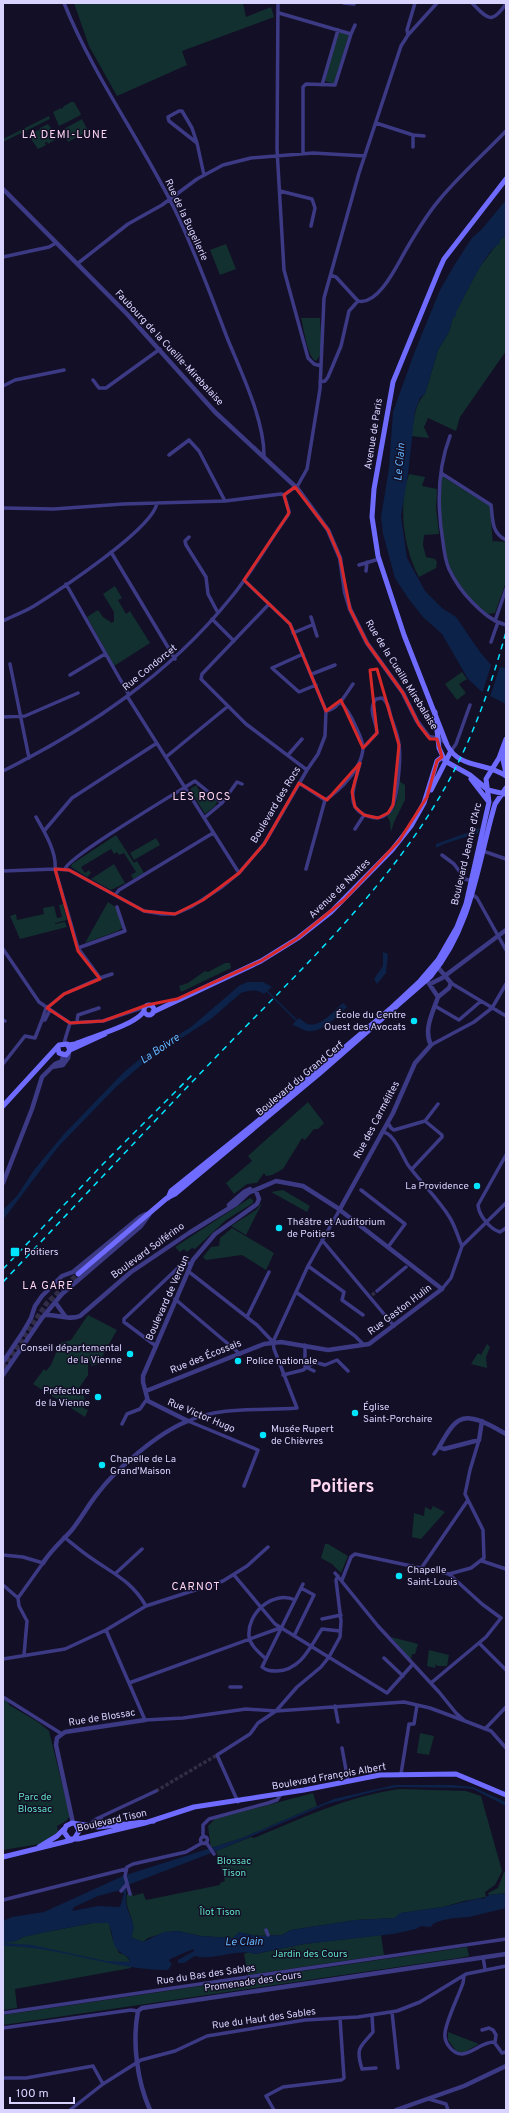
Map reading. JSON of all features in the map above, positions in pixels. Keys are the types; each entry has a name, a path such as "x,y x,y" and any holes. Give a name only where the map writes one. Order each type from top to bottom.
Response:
{"main road":[{"name":"Avenue de Paris","path":"459,759 446,743 404,635 379,560 372,517 374,490 393,382 444,259 506,179"},
{"name":"Avenue de Paris","path":"435,712 438,739 445,758 459,759 506,775"},
{"path":"486,788 486,779 499,758 506,739"},
{"path":"506,744 503,760 506,775"},
{"path":"451,751 445,758 451,765 465,772 486,788 504,794"},
{"name":"Avenue de Nantes","path":"3,1105 30,1074 58,1048 66,1044 75,1044 151,1013 177,999 261,961 298,938 321,921 392,850 417,817 445,758"},
{"name":"Avenue de Nantes","path":"427,797 437,761 445,758"},
{"path":"439,772 451,765"},
{"path":"465,772 489,802"},
{"name":"Boulevard Jeanne d’Arc","path":"436,966 462,915 472,881 489,802 486,788"},
{"name":"Boulevard Jeanne d’Arc","path":"436,966 461,929 473,895 495,804 504,794 506,788"},
{"name":"Boulevard du Grand Cerf","path":"78,1274 168,1198 171,1191 264,1116 390,1009 427,981 436,966"},
{"name":"Avenue de Nantes","path":"134,1020 147,1008 177,999"},
{"path":"147,1008 151,1013"},
{"path":"147,1008 151,1013"},
{"name":"Avenue de Nantes","path":"45,1060 66,1053 99,1038 115,1028"},
{"path":"66,1044 66,1053"},
{"path":"58,1048 66,1053"},
{"name":"Boulevard François Albert","path":"238,1802 380,1775 401,1774 460,1775 506,1795"},
{"name":"Boulevard Tison","path":"27,1852 154,1821 194,1807 238,1802"},
{"name":"Boulevard Tison","path":"75,1824 87,1827 154,1821"},
{"path":"3,1857 27,1852 51,1840 68,1824 75,1824 80,1831"},
{"path":"65,1828 65,1834 73,1840 80,1831 87,1827"}],"street":[{"name":"Rue de la Bugellerie","path":"64,3 88,54 170,200 185,231 250,392 264,446 264,456"},
{"path":"278,3 278,156 285,276 308,358 314,364 321,366"},
{"path":"344,3 354,4"},
{"path":"408,35 407,30 415,3"},
{"path":"3,508 54,509 225,501 282,495 295,487 302,479 307,469 312,447 320,382 323,339 323,303 331,274 365,156 400,50 408,35 437,3"},
{"path":"472,3 486,17 491,18 497,16 506,4"},
{"path":"279,13 351,34"},
{"path":"303,153 304,87 306,84 322,85 336,83 355,25"},
{"path":"322,85 338,30"},
{"path":"197,143 169,121 168,117 182,111 192,128 197,143 204,175"},
{"path":"376,124 414,135 424,136"},
{"path":"320,382 325,381 328,377 341,346 349,311 358,301 369,300 382,288 421,223 439,200 506,131"},
{"path":"413,147 414,135"},
{"path":"77,264 128,224 170,200 204,175 223,166 243,160 303,153 327,152 365,156"},
{"path":"3,189 56,243 3,257"},
{"path":"280,191 312,199 315,208 311,226"},
{"name":"Faubourg de la Cueille-Mirebalaise","path":"56,243 160,348 215,412 264,456"},
{"path":"331,274 336,277 358,301"},
{"path":"93,380 99,388 106,388 160,348"},
{"path":"3,386 15,380 64,370"},
{"path":"450,436 441,473 439,512 448,568 459,588 482,612 496,621 506,624"},
{"path":"170,455 189,440 199,451 225,501"},
{"name":"Rue de la Cueille Mirebalaise","path":"264,456 295,487 328,530 340,558 350,609 368,643 403,693 419,725 430,738 438,739"},
{"path":"441,473 491,505 494,529 499,536 506,540"},
{"name":"Rue Condorcet","path":"3,771 69,736 128,695 175,659 218,613 244,580 289,513 282,495"},
{"path":"3,621 32,607 111,552 154,512 157,503"},
{"path":"189,536 185,541 186,545 206,577 208,594 218,613"},
{"path":"111,552 175,659"},
{"path":"359,565 379,560"},
{"path":"366,571 367,562"},
{"name":"Boulevard des Rocs","path":"3,871 65,869 115,896 149,912 174,914 203,900 239,873 264,844 299,783 318,754 325,736 326,711 312,674 290,624 244,580"},
{"path":"66,584 128,695 239,873"},
{"path":"491,642 506,589"},
{"path":"269,604 201,678 203,682 227,706 265,740 307,770"},
{"path":"311,617 312,625 317,636"},
{"path":"212,619 234,641"},
{"path":"293,633 312,625"},
{"path":"70,675 105,654"},
{"path":"303,654 272,668 299,692 316,685"},
{"path":"10,664 30,758"},
{"path":"312,674 329,665 335,665"},
{"path":"326,711 329,711 340,702 353,684"},
{"path":"3,717 21,716 78,692"},
{"path":"340,702 353,720 363,748 352,796 355,807 364,815 374,818 383,816 391,810 395,797 399,745 387,703 382,698 376,699 373,704 373,713 377,733 363,748"},
{"path":"451,751 456,744 470,705"},
{"path":"166,757 227,706"},
{"path":"288,755 302,739"},
{"path":"438,739 446,743"},
{"path":"44,831 72,798 157,743"},
{"path":"306,869 325,800 347,780 360,763"},
{"path":"65,869 68,863 88,848 195,781 222,803"},
{"path":"204,818 222,803 237,782 242,784"},
{"path":"299,783 325,800"},
{"path":"355,829 364,815"},
{"path":"36,817 44,831 56,863 55,869 78,948 100,978"},
{"path":"115,896 119,890 213,833"},
{"path":"483,851 506,859"},
{"path":"442,855 454,864 465,879 472,881"},
{"path":"473,895 477,898 506,950"},
{"path":"78,948 125,931 117,907"},
{"path":"438,997 427,981 446,976 498,938 506,930"},
{"path":"3,949 36,998 48,1009 70,1023 77,1021 103,1022 147,1008"},
{"path":"436,966 451,983 506,1016"},
{"path":"3,1064 25,1036 35,1038 42,1020 45,1020 48,1009 64,994 112,974"},
{"path":"432,1045 428,1037 429,1025 438,997 449,988 451,983"},
{"name":"Rue des Carmélites","path":"340,1209 388,1123 402,1095 415,1063 432,1045 474,1022 492,1008 506,984"},
{"path":"435,1006 458,1020 481,1001"},
{"path":"77,1021 78,1015 99,1008"},
{"path":"66,1044 70,1023"},
{"path":"3,1182 32,1109 42,1077 51,1067 62,1062 66,1053"},
{"path":"388,1123 394,1130 425,1121 438,1104"},
{"path":"412,1169 442,1137 442,1135 425,1121"},
{"path":"382,1132 387,1133 391,1137 412,1169 451,1219 462,1246"},
{"path":"506,1155 478,1204 479,1210 492,1228 498,1232 506,1228"},
{"name":"Boulevard Solférino","path":"43,1316 65,1316 74,1318 80,1316 131,1272 223,1211 244,1192 250,1189 256,1191 271,1182 296,1184 308,1189 340,1209 442,1289"},
{"path":"361,1190 405,1224 388,1247"},
{"name":"Boulevard de Verdun","path":"146,1391 143,1376 191,1264 208,1241 232,1221 257,1204 259,1199 256,1191"},
{"path":"442,1289 451,1278 462,1246 486,1221 504,1208 506,1203"},
{"path":"18,1598 98,1492 113,1476 158,1439 188,1421 208,1414 235,1410 297,1408 283,1375 273,1347 273,1342 308,1266 340,1209"},
{"name":"Boulevard du Grand Cerf","path":"3,1362 33,1313 35,1306 50,1287 62,1276 69,1275 140,1217 151,1212"},
{"name":"Boulevard du Grand Cerf","path":"3,1376 43,1316 55,1302 74,1282 141,1226 151,1212"},
{"path":"322,1240 371,1296 394,1326"},
{"path":"156,1346 124,1322 124,1319 184,1262 191,1264"},
{"path":"308,1266 344,1292 342,1300 363,1315"},
{"path":"377,1291 406,1266"},
{"path":"188,1271 247,1317 273,1342 305,1345 328,1350 366,1345"},
{"path":"247,1317 269,1272"},
{"path":"69,1275 74,1282"},
{"name":"Rue Gaston Hulin","path":"366,1345 394,1326 442,1289"},
{"path":"296,1292 366,1345"},
{"path":"175,1299 240,1354"},
{"path":"55,1302 65,1316"},
{"path":"33,1313 36,1317 43,1316"},
{"name":"Rue des Écossais","path":"146,1391 273,1342"},
{"path":"305,1345 306,1368"},
{"path":"283,1375 306,1368 314,1362 325,1365 337,1360 348,1371"},
{"path":"306,1368 314,1371"},
{"path":"122,1424 127,1414 136,1411 144,1405 147,1399 146,1391"},
{"name":"Rue Victor Hugo","path":"147,1399 153,1405 258,1450 244,1486"},
{"path":"144,1405 153,1405"},
{"path":"434,1454 460,1419 482,1421 506,1434"},
{"path":"449,1574 472,1568 482,1561 485,1555 483,1530 465,1494 482,1421"},
{"path":"439,1447 444,1449 478,1440"},
{"path":"422,1567 468,1500"},
{"path":"64,1537 85,1554 116,1573 133,1587 146,1606"},
{"path":"3,1659 65,1649 106,1630 146,1606 209,1587 234,1575 253,1561 268,1547"},
{"path":"116,1573 142,1549"},
{"path":"3,1555 23,1557 43,1563"},
{"path":"342,1580 353,1555 422,1567 449,1574 501,1618"},
{"path":"482,1561 506,1569"},
{"path":"238,1802 217,1755 250,1734 258,1723 276,1711 298,1687 321,1667 329,1657 340,1636 341,1615 336,1580 337,1574 378,1626 431,1684 455,1714 465,1721 491,1731 506,1748"},
{"path":"234,1575 275,1624 387,1693 413,1664"},
{"path":"303,1584 262,1667 267,1671 284,1670 300,1662 322,1629 340,1631"},
{"path":"3,1585 18,1598 19,1606 27,1621 24,1655"},
{"path":"294,1636 314,1595 301,1588"},
{"path":"266,1658 254,1646 249,1638 254,1616 261,1607 276,1597 286,1597 295,1600"},
{"path":"322,1619 341,1615"},
{"path":"431,1684 479,1643 501,1618 506,1617"},
{"path":"129,1683 249,1638 281,1628"},
{"path":"106,1630 145,1720 183,1718 246,1708 276,1711 404,1702 455,1714"},
{"path":"479,1643 506,1670"},
{"path":"384,1658 403,1676"},
{"path":"230,1687 241,1688"},
{"path":"3,1697 62,1734 57,1739 56,1745 75,1824"},
{"path":"401,1774 409,1724 414,1724 417,1705"},
{"path":"336,1706 338,1722"},
{"path":"485,1729 506,1707"},
{"name":"Rue de Blossac","path":"62,1734 145,1720"},
{"path":"342,1748 348,1781"},
{"path":"87,1827 101,1817 156,1791"},
{"path":"214,1854 206,1842 206,1838 204,1837 203,1825 209,1819 263,1805 277,1800 281,1794"},
{"path":"101,1817 101,1822 105,1826"},
{"path":"202,1843 200,1840 204,1837"},
{"path":"3,1900 126,1869 133,1864 186,1852 206,1842"},
{"path":"126,1869 125,1876 130,1894"},
{"path":"121,1891 127,1885"},
{"path":"266,1930 268,1935"},
{"name":"Rue du Bas des Sables","path":"3,2013 506,1939"},
{"name":"Promenade des Cours","path":"3,2028 134,2009 138,2011 148,2006 506,1954"},
{"path":"483,1957 485,1969 506,1966"},
{"name":"Rue du Haut des Sables","path":"70,2110 103,2084 138,2062 175,2051 206,2036 292,2022 392,2012 418,2002 464,1976 485,1969"},
{"path":"464,1976 463,1984 445,2032 448,2044 454,2052 462,2054 488,2042 495,2042"},
{"path":"138,2011 136,2041 138,2062 144,2092 150,2110"},
{"path":"392,2012 398,2068"},
{"path":"372,2015 373,2032 360,2044 359,2048 362,2069 376,2068"},
{"path":"274,2110 266,2095 278,2088 343,2079 340,2018"},
{"path":"482,2030 489,2028 493,2030 496,2035 495,2042 504,2053 497,2055"},
{"path":"3,2078 26,2078 93,2066 103,2084"},
{"path":"396,2110 429,2099 506,2066"},
{"path":"429,2099 443,2102 448,2109"}],"highlighted area":[{"path":"295,487 328,530 340,558 350,609 367,643 403,693 419,725 430,739 437,739 442,757 437,761 427,797 399,841 344,900 298,938 261,961 177,999 147,1005 103,1021 70,1023 47,1008 64,994 100,979 78,951 55,869 69,870 144,911 175,914 203,900 239,873 264,844 299,783 327,800 360,763 352,792 355,807 364,815 378,818 388,813 393,805 399,745 377,669 370,670 377,733 363,748 341,700 326,711 290,624 244,580 289,513 284,495"}],"green space":[{"path":"74,3 243,3 246,17 271,7 274,17 182,51 187,65 117,96 89,46"},
{"path":"338,32 349,35 334,84 325,81"},
{"path":"71,102 74,102 81,114 59,126 53,112 61,108 62,109"},
{"path":"49,116 50,119 3,142 3,139"},
{"path":"82,119 88,131 68,142 62,130"},
{"path":"48,124 57,136 56,139 48,144 45,142 46,145 38,149 29,136"},
{"path":"506,235 506,351 460,417 456,431 428,418 424,427 429,438 411,436 416,409 425,394 438,350 449,332 453,317 479,268 500,240"},
{"path":"226,244 236,269 220,275 210,250"},
{"path":"301,318 320,318 321,347 319,357 316,361 310,354"},
{"path":"409,474 425,477 422,486 437,489 436,507 439,534 424,535 423,545 426,557 435,559 437,562 436,568 419,577 409,553 404,526 404,499"},
{"path":"442,476 490,506 493,545 493,541 506,542 506,582 495,613 488,614 484,612 463,591 448,562 442,534"},
{"path":"115,586 122,598 118,600 126,614 130,611 150,643 114,666 87,617 98,610 103,617 112,623 114,621 114,612 103,594"},
{"path":"462,672 467,679 459,684 466,693 457,700 445,684"},
{"path":"399,781 405,785 405,800 394,822 391,832 390,822 387,816 391,813 395,805 398,796"},
{"path":"198,785 197,788 213,802 214,799 217,802 215,806 205,814 191,791 191,788"},
{"path":"116,835 134,863 137,861 144,873 133,879 131,875 136,872 124,853 119,855 117,852 114,854 111,849 81,867 85,873 89,870 91,873 87,877 71,867 72,864"},
{"path":"156,838 160,845 134,860 130,853"},
{"path":"114,864 125,883 111,890 91,879"},
{"path":"108,902 117,908 122,928 118,931 85,943"},
{"path":"63,904 67,920 55,924 65,922 67,927 20,939 10,916 16,914 17,920 44,914 43,908 54,906 57,918 62,917 59,905"},
{"path":"225,963 230,963 231,968 181,992 179,986 188,983 205,971 208,972"},
{"path":"308,1102 324,1123 318,1129 314,1129 305,1140 302,1138 283,1169 272,1175 266,1176 264,1173 257,1183 247,1184 234,1194 226,1183 252,1161 248,1156"},
{"path":"283,1190 310,1206 307,1212 271,1192"},
{"path":"250,1198 253,1200 253,1203 226,1220 195,1249 192,1248 187,1252 184,1249 180,1252 175,1247"},
{"path":"262,1203 246,1235 231,1226 256,1210"},
{"path":"232,1228 274,1253 266,1270 242,1255 206,1260 203,1257 211,1247 219,1246 220,1238"},
{"path":"88,1315 117,1330 98,1364 92,1366 88,1357 88,1375 79,1388 84,1395 83,1408 88,1410 85,1417 33,1384 44,1369 46,1371 51,1365 60,1343 71,1340"},
{"path":"487,1344 490,1347 486,1357 487,1368 471,1364 478,1353 481,1355"},
{"path":"433,1506 445,1512 421,1539 412,1537 414,1513 424,1516 425,1507 431,1510"},
{"path":"325,1544 328,1544 348,1556 341,1573 332,1564 321,1558"},
{"path":"391,1637 418,1644 415,1654 412,1654 411,1660"},
{"path":"429,1650 449,1655 447,1666 437,1666 436,1664 435,1668 427,1666"},
{"name":"Parc de Blossac","path":"3,1699 8,1702 9,1705 38,1722 49,1731 70,1816 66,1821 57,1826 58,1832 40,1844 3,1850"},
{"path":"420,1733 434,1736 429,1755 417,1753"},
{"path":"400,1789 466,1791 481,1796 502,1871 495,1885 485,1892 486,1897 443,1907 401,1913 395,1918 356,1920 291,1930 282,1935 256,1936 244,1933 233,1938 201,1936 178,1931 167,1932 148,1938 143,1942 131,1937 133,1926 126,1900 127,1894 132,1893 133,1896 143,1893 146,1900 220,1885 220,1883 225,1881 216,1851 251,1837 254,1838 344,1802 381,1792"},
{"path":"313,1793 317,1806 242,1838 211,1848 208,1826 215,1819"},
{"path":"506,1871 506,1893 489,1895 488,1893 498,1888 504,1872"},
{"path":"93,1923 109,1923 112,1937 119,1953 128,1958 131,1968 15,1989 17,2008 3,2010 3,1942 16,1941 25,1936"},
{"name":"Jardin des Cours","path":"381,1935 384,1955 248,1975 244,1954 249,1952 255,1954 304,1944"},
{"path":"467,1947 469,1956 459,1958 3,2025 3,2015"},
{"path":"448,2032 479,2044 463,2053 456,2051 448,2040"}],"water":[{"name":"Le Clain","path":"506,200 506,235 500,240 500,243 488,255 482,264 456,312 456,316 453,317 449,332 438,350 425,394 420,398 415,411 408,474 401,516 407,558 425,591 442,608 456,617 480,652 492,666 506,668 506,704 482,692 468,679 442,634 423,617 408,598 395,578 383,534 381,517 389,468 393,412 415,351 440,290 455,264 472,238 482,229"},
{"path":"480,828 478,833 436,848 436,844"},
{"path":"383,952 388,954 386,973 377,984 374,979 383,966"},
{"name":"La Boivre","path":"248,982 263,982 272,987 264,994 253,990 241,993 211,1019 146,1061 116,1087 58,1147 3,1220 3,1210 17,1196 34,1170 64,1134 124,1072 145,1055 191,1027 240,985"},
{"path":"343,1003 347,1007 329,1024 318,1030 307,1031 292,1025 299,1018 307,1024 317,1024"},
{"name":"Le Clain","path":"394,1785 453,1785 473,1787 506,1802 506,1806 473,1789 399,1787 384,1789 327,1804 214,1852 128,1885 126,1887 126,1903 133,1924 133,1932 131,1937 143,1942 164,1932 178,1931 201,1936 233,1938 239,1932 256,1936 282,1935 291,1930 356,1920 395,1918 400,1913 443,1907 480,1898 483,1899 489,1895 506,1893 506,1908 469,1917 443,1920 433,1924 431,1927 421,1926 416,1929 393,1934 304,1944 255,1954 240,1952 209,1957 195,1956 184,1963 178,1963 178,1960 194,1951 193,1949 170,1959 169,1961 172,1964 168,1970 126,1966 45,1950 3,1946 3,1943 3,1921 12,1917 44,1912 123,1876 242,1838 334,1799","holes":["121,1890 124,1894 120,1907 98,1906 72,1911 74,1907 98,1896","93,1923 108,1923 115,1946 121,1953 128,1957 130,1962 106,1961 32,1945 3,1943 16,1941 23,1937 51,1931"]}],"pier":[{"path":"492,662 500,666 490,697 482,694"}],"waterway":[{"name":"La Boivre","path":"266,990 297,1021"}],"tunnel":[{"path":"3,1368 47,1303 78,1274"},
{"path":"372,1295 377,1291"},
{"path":"156,1791 217,1755"}],"railway":[{"path":"3,1282 189,1085 306,965 364,902 391,868 416,834 439,798 470,738 486,696 506,632"},
{"path":"3,1269 104,1163 193,1074"}],"place":[{"name":"École du Centre Ouest des Avocats","path":"414,1021"},
{"name":"La Providence","path":"477,1186"},
{"name":"Théâtre et Auditorium de Poitiers","path":"279,1228"},
{"name":"Poitiers","path":"15,1252"},
{"name":"Conseil départemental de la Vienne","path":"130,1354"},
{"name":"Police nationale","path":"238,1361"},
{"name":"Préfecture de la Vienne","path":"98,1397"},
{"name":"Église Saint-Porchaire","path":"355,1413"},
{"name":"Musée Rupert de Chièvres","path":"263,1435"},
{"name":"Chapelle de La Grand'Maison","path":"102,1465"},
{"name":"Chapelle Saint-Louis","path":"399,1576"}],"district":[{"name":"LA DEMI-LUNE","path":"65,135"},
{"name":"LES ROCS","path":"202,797"},
{"name":"LA GARE","path":"48,1286"},
{"name":"Poitiers","path":"342,1487"},
{"name":"CARNOT","path":"196,1587"}],"park label":[{"name":"Blossac Tison","path":"234,1866"},
{"name":"Îlot Tison","path":"220,1912"}]}
